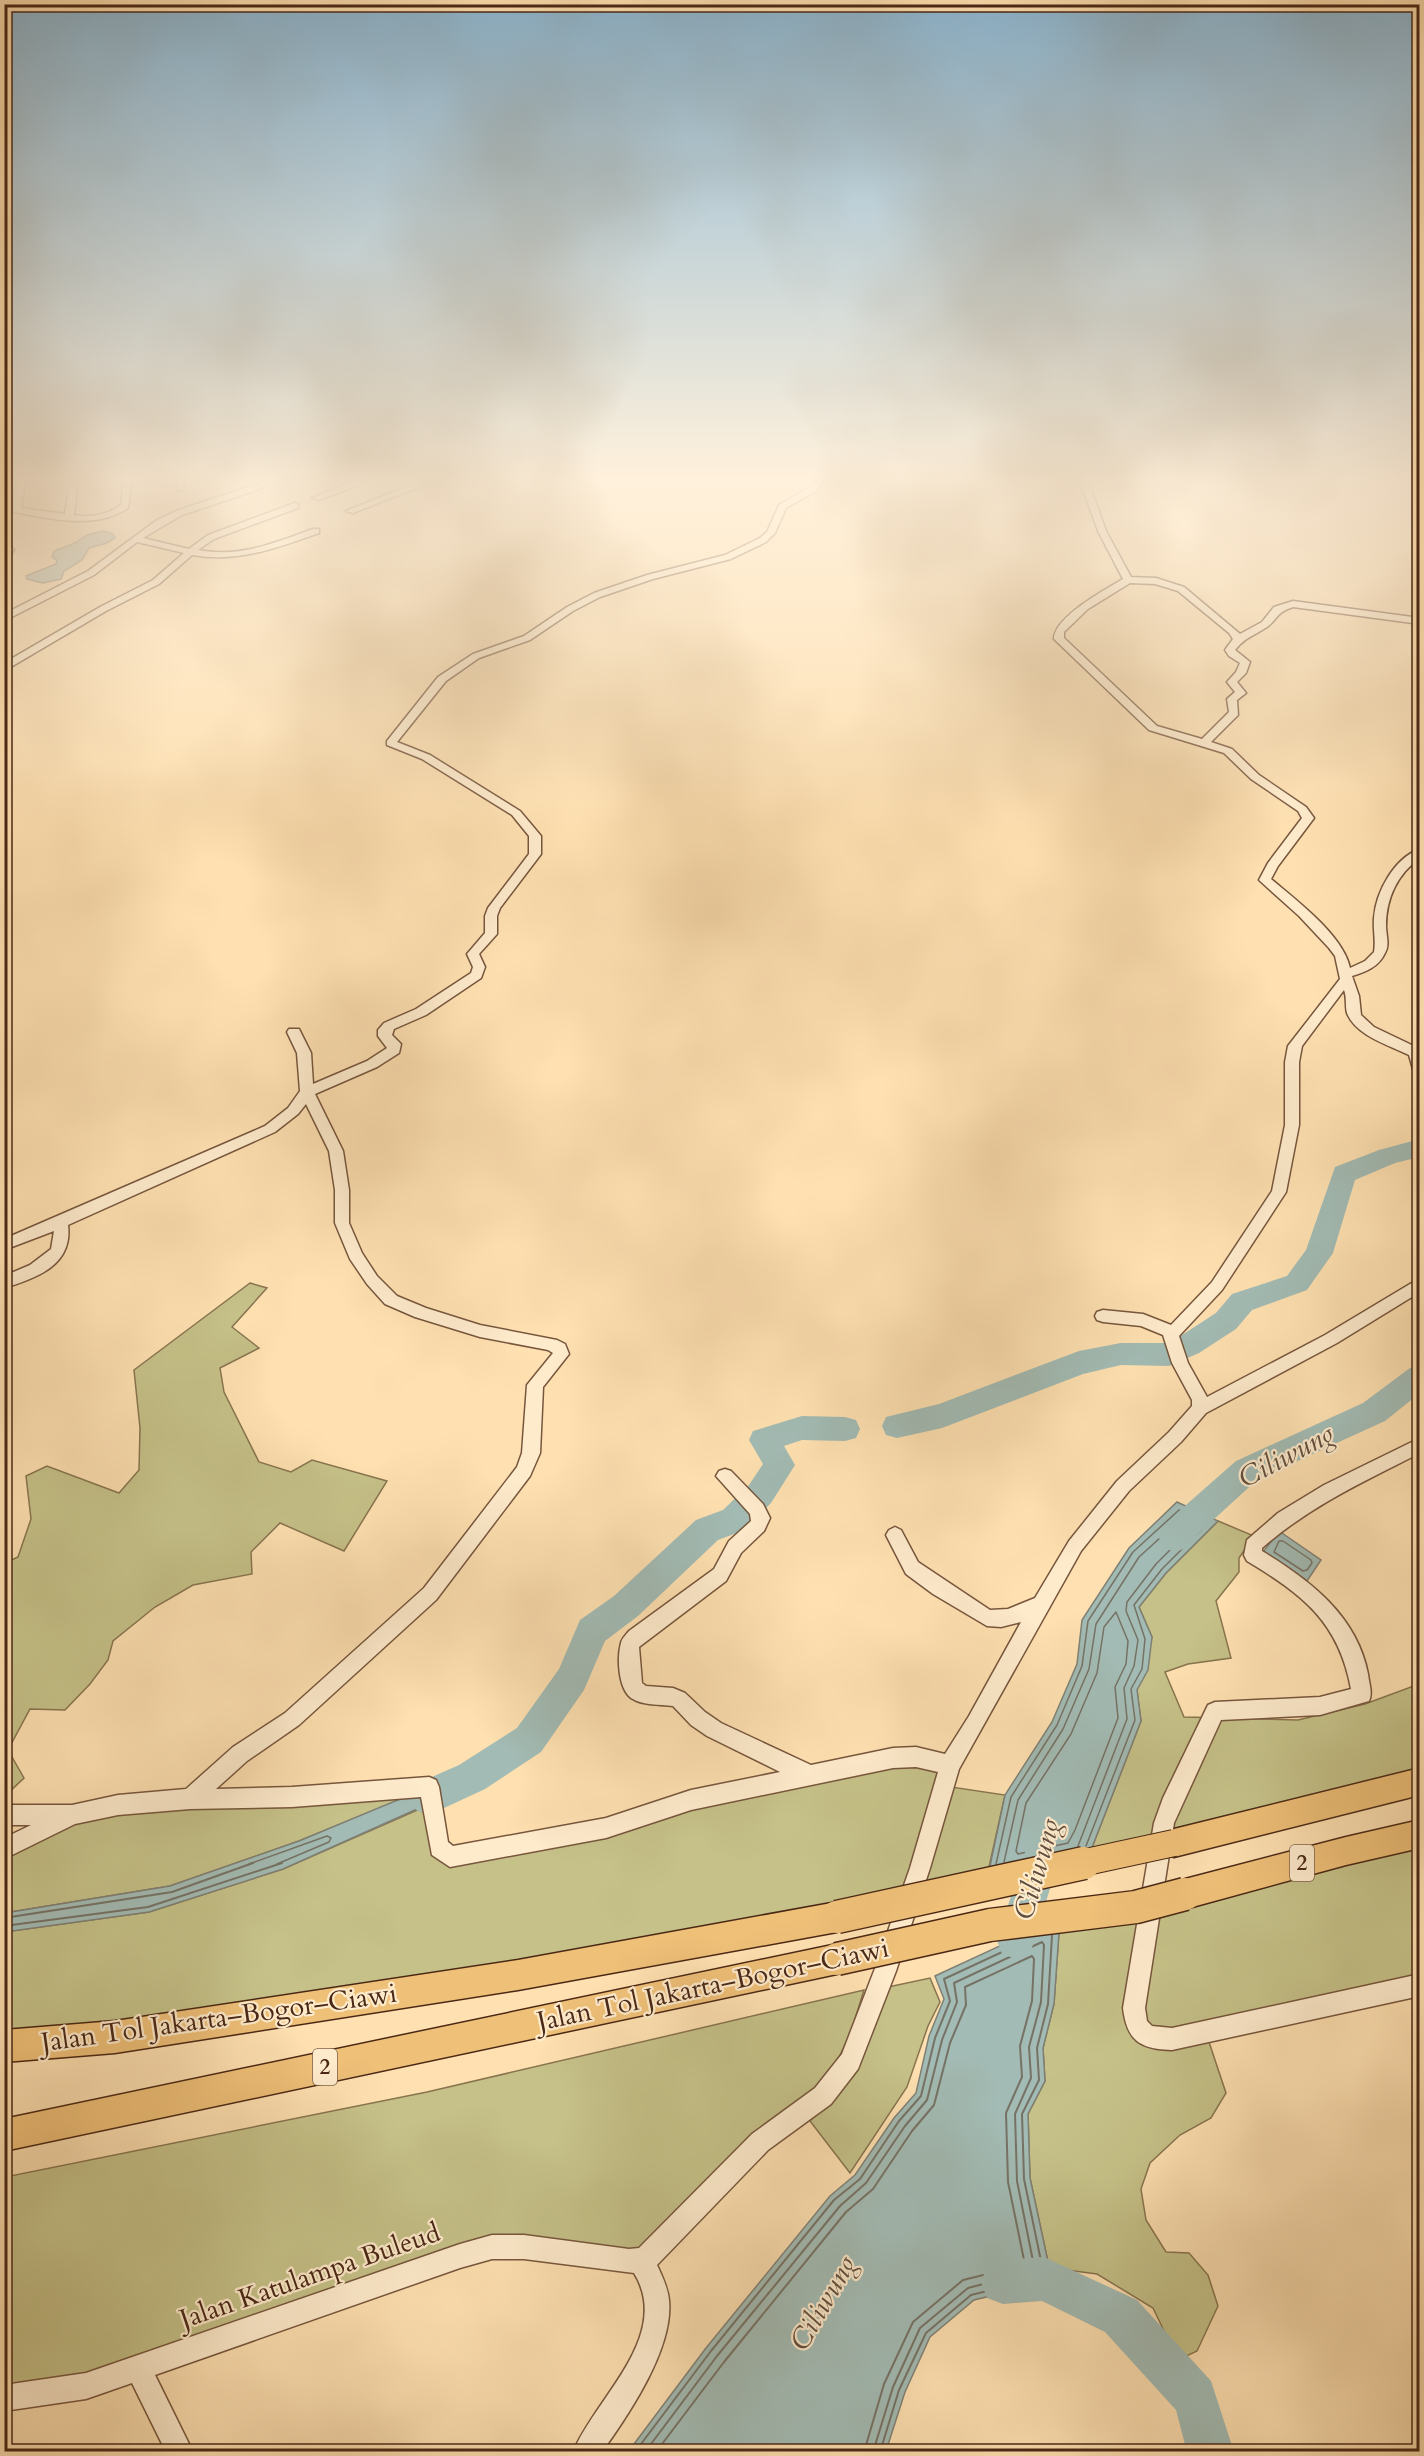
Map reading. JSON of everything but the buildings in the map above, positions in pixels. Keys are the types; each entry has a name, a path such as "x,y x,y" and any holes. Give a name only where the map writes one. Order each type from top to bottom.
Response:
{"highway":[{"path":"1346,1799 1365,1786 1419,1768"},
{"name":"Jalan Tol Jakarta–Bogor–Ciawi","path":"4,2046 115,2037 498,1978 837,1917 1174,1843 1419,1781"},
{"name":"Jalan Tol Jakarta–Bogor–Ciawi","path":"4,2135 990,1925 1136,1907 1419,1834"},
{"path":"4,2150 112,2111"}],"street":[{"path":"4,618 47,596"},
{"path":"4,668 129,596"},
{"path":"4,1245 60,1223 119,1194 270,1129 293,1111 307,1092 372,1064 394,1050 394,1044 385,1036 385,1030 390,1026 421,1012 477,975 479,967 473,954 491,934 492,913 512,881 535,854 535,836 516,813 426,757 391,742 442,679 476,656 527,638 587,599 597,596"},
{"path":"1105,596 1077,614 1059,631 1059,639 1153,728 1228,751 1255,777 1294,802 1307,815 1306,821 1272,865 1265,880 1303,913 1341,955 1345,977 1353,996 1353,1011 1356,1017 1369,1030 1415,1052 1419,1069"},
{"path":"1189,596 1233,631 1238,639"},
{"path":"1204,742 1234,713 1232,699 1242,693 1232,683 1242,673 1245,661 1230,652 1238,639 1265,624 1277,609 1293,604 1419,621"},
{"path":"1172,1337 1217,1286 1279,1192 1292,1125 1292,1062 1295,1046 1345,977 1379,955 1381,914 1389,882 1401,867 1419,852"},
{"path":"190,1799 240,1754 292,1719 430,1594 524,1472 531,1453 535,1385 561,1354 559,1348 551,1344 480,1331 421,1313 391,1300 372,1280 355,1255 342,1223 342,1191 336,1151 307,1092 304,1053 294,1032"},
{"path":"4,1282 29,1273 55,1255 61,1246 60,1223"},
{"path":"586,2451 630,2386 657,2318 655,2288 640,2260 649,2256 672,2234 760,2142 823,2096 850,2061 865,2025 908,1901 950,1765 1075,1546 1124,1485 1175,1437 1200,1408 1331,1339 1419,1284"},
{"path":"1103,1316 1143,1320 1172,1337 1180,1363 1198,1395 1200,1408"},
{"path":"1419,1445 1302,1507 1284,1518 1253,1545 1253,1555 1292,1578 1336,1621 1353,1655 1362,1695 1320,1706 1215,1711 1169,1807 1164,1823 1134,2008 1138,2030 1148,2037 1172,2039 1419,1985"},
{"path":"725,1476 750,1502 761,1518 758,1526 735,1547 720,1575 636,1637 630,1644 631,1685 636,1691 648,1696 676,1698 684,1702 700,1721 812,1776"},
{"path":"895,1535 912,1568 987,1618 996,1620 1013,1616 1041,1604"},
{"path":"4,1815 73,1814 118,1804 190,1799 292,1797 429,1788 439,1848 450,1857 606,1828 691,1800 893,1758 916,1757 950,1765"},
{"path":"4,1849 73,1814"},
{"name":"Jalan Katulampa Buleud","path":"4,2398 86,2386 460,2256 492,2247 524,2247 629,2261 640,2260"},
{"path":"138,2367 180,2451"}],"shaded area":[{"path":"250,1283 267,1288 232,1327 259,1348 220,1368 224,1392 259,1462 291,1472 312,1460 387,1481 344,1551 280,1523 251,1552 252,1574 193,1585 155,1607 113,1641 108,1660 90,1684 65,1710 30,1709 8,1750 24,1778 5,1796 5,1563 18,1557 31,1519 26,1476 47,1466 119,1493 139,1470 140,1428 134,1370"},
{"path":"1218,1521 1254,1536 1239,1558 1239,1572 1216,1601 1231,1658 1188,1664 1165,1672 1184,1717 1298,1720 1365,1704 1419,1684 1419,1768 1086,1863 1141,1721 1137,1690 1152,1637 1139,1607 1166,1573"},
{"path":"950,1765 944,1786 1005,1795 985,1885 5,2047 4,1932 149,1912 283,1869 431,1804 450,1856 850,1768"},
{"path":"425,1790 299,1841 170,1886 5,1913 5,1849 73,1814"},
{"path":"1419,1832 1419,1985 1206,2033 1226,2093 1211,2118 1180,2135 1150,2163 1141,2189 1146,2220 1166,2252 1189,2253 1208,2275 1218,2306 1197,2351 1178,2360 1153,2308 1097,2274 1059,2269 1048,2262 1030,2178 1028,2114 1045,2081 1043,2048 1054,2004 1060,1918"},
{"path":"930,1978 940,2002 928,2026 907,2087 850,2173 810,2121 843,2084 879,1989"},
{"path":"864,1990 850,2035 824,2087 654,2268 505,2247 5,2398 5,2177 427,2092"}],"water":[{"path":"1177,1502 1218,1521 1166,1573 1139,1607 1152,1637 1148,1670 1137,1690 1141,1721 1086,1863 986,1885 1005,1795 1052,1722 1077,1664 1082,1620 1129,1548"},
{"path":"1279,1531 1321,1560 1307,1581 1263,1552"},
{"path":"453,1777 462,1778 464,1788 283,1869 149,1912 5,1932 5,1913 170,1886 299,1841"},
{"path":"1060,1918 1054,2004 1043,2048 1045,2081 1028,2114 1030,2178 1048,2262 1036,2285 974,2300 930,2337 905,2392 886,2451 628,2452 706,2348 830,2196 855,2175 894,2118 916,2093 929,2036 944,1999 935,1976"}],"waterway":[{"path":"897,1426 942,1416 1079,1363 1121,1354 1169,1355 1189,1345 1226,1321 1242,1302 1297,1283 1319,1253 1344,1174 1388,1156 1420,1148"},
{"name":"Ciliwung","path":"1175,1538 1189,1522 1247,1470 1374,1412 1420,1376"},
{"path":"429,1797 472,1777 529,1740 572,1679 592,1631 626,1606 707,1530 734,1520 760,1494 780,1465 764,1440 802,1428 845,1429"},
{"name":"Ciliwung","path":"1016,1940 1041,1856"},
{"path":"1003,2282 1044,2279 1121,2316 1195,2397 1211,2452"}]}
